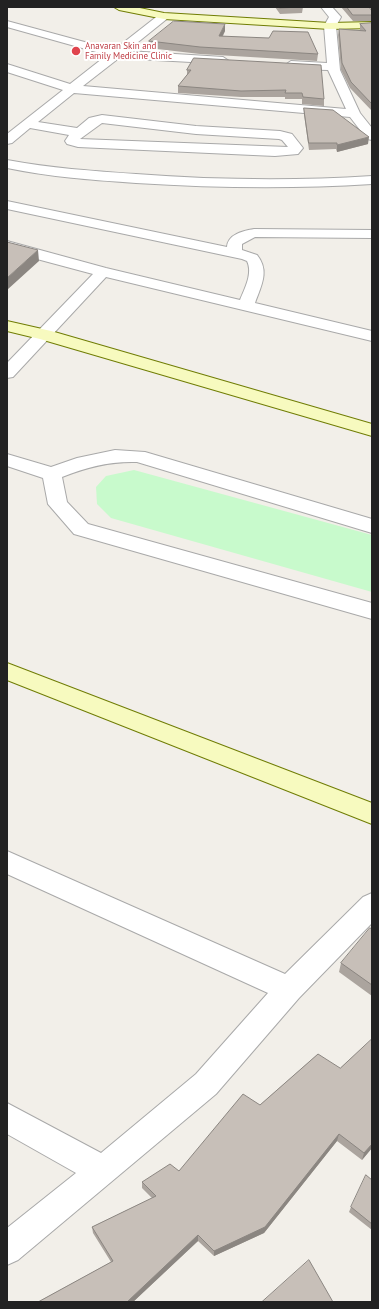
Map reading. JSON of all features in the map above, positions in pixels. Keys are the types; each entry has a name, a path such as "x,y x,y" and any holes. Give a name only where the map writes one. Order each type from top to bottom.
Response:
{"street":[{"path":"119,7 164,16 330,26 372,25"},
{"path":"326,7 335,18 330,26 334,67 354,114 372,136"},
{"path":"7,140 164,16"},
{"path":"7,24 116,54 233,61"},
{"path":"280,64 334,67"},
{"path":"7,68 72,89 354,114"},
{"path":"28,124 81,132 94,121 102,119 216,131 280,135 287,137 296,148 293,151 275,152 72,141 73,138 81,132"},
{"path":"7,164 37,170 191,183 274,184 372,180"},
{"path":"7,205 234,253 251,258 256,263 258,270 246,306"},
{"path":"234,253 235,242 242,237 254,234 372,234"},
{"path":"7,246 103,272 372,336"},
{"path":"7,373 45,335 103,272"},
{"path":"7,326 45,335 372,430"},
{"path":"7,460 52,474 89,460 116,455 138,456 372,526"},
{"path":"52,474 58,504 81,529 372,611"},
{"path":"7,671 372,814"},
{"path":"7,862 289,989"},
{"path":"7,1249 103,1171 206,1084 289,989 372,905"},
{"path":"7,1118 103,1171"}],"green space":[{"path":"134,470 372,535 372,592 111,518 97,504 96,487 106,476"}],"building":[{"path":"279,7 301,7 280,8"},
{"path":"347,7 369,7 372,11 372,15 353,15"},
{"path":"174,21 225,24 219,36 269,38 273,31 308,32 318,54 200,47 149,41"},
{"path":"372,23 372,104 351,82 342,63 339,29 366,31 360,24"},
{"path":"194,58 321,65 324,99 303,97 302,93 285,93 286,90 241,91 178,86 191,70 187,70"},
{"path":"304,108 333,110 369,137 337,145 337,143 309,143"},
{"path":"7,242 38,250 7,278"},
{"path":"370,928 372,929 372,985 341,963"},
{"path":"372,1039 372,1144 364,1153 339,1134 265,1227 214,1251 198,1235 127,1302 38,1302 113,1261 92,1227 156,1196 142,1182 170,1164 179,1171 243,1094 260,1105 318,1054 340,1068"},
{"path":"366,1175 372,1180 372,1224 351,1207"},
{"path":"309,1260 333,1302 262,1302"}],"place":[{"name":"Anavaran Skin and Family Medicine Clinic","path":"76,51"}]}
